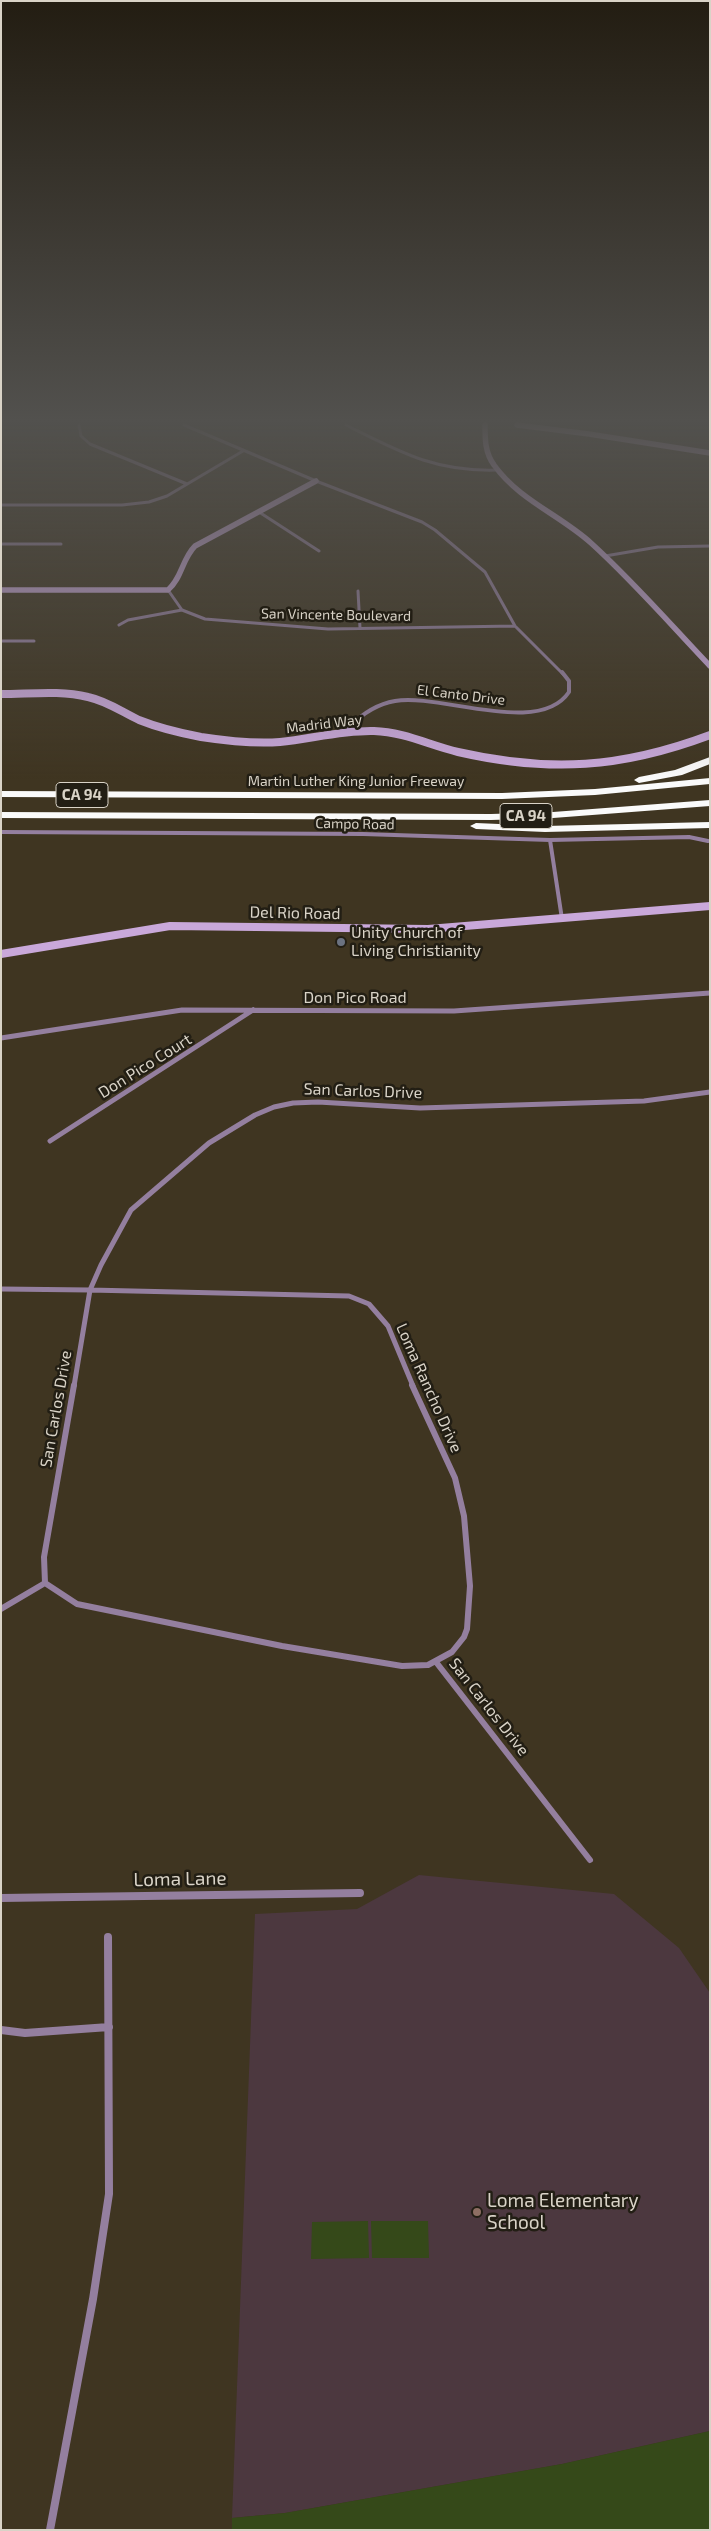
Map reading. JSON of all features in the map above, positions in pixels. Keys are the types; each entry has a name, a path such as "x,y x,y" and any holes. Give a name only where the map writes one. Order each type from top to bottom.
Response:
{"highway":[{"path":"523,796 678,773 710,760"},
{"name":"Martin Luther King Junior Freeway","path":"1,794 523,796 710,782"},
{"path":"1,787 163,796"},
{"name":"CA 94","path":"1,816 342,818 553,815 710,803"},
{"path":"342,818 528,829 710,825"}],"street":[{"path":"1,590 168,590 181,577 184,561 189,551 200,543"},
{"path":"306,543 319,552"},
{"name":"El Canto Drive","path":"349,731 349,727 365,711 400,700 430,700 509,712 538,709 561,700 569,692 568,679 516,626 485,572 451,543"},
{"path":"590,543 710,666"},
{"path":"1,544 61,544"},
{"path":"605,556 658,547 710,546"},
{"path":"119,625 128,620 182,610 168,590"},
{"path":"358,591 360,628"},
{"name":"San Vincente Boulevard","path":"182,610 206,619 286,627 516,626"},
{"path":"1,641 34,640"},
{"name":"Madrid Way","path":"1,694 89,697 100,700 157,726 241,742 286,742 349,731 394,733 457,752 500,760 574,766 606,764 650,757 710,735"},
{"name":"Campo Road","path":"1,832 356,834 550,840 689,837 708,841"},
{"path":"550,840 562,919"},
{"name":"Del Rio Road","path":"1,954 170,926 428,929 710,906"},
{"name":"Don Pico Road","path":"1,1038 182,1010 454,1010 710,992"},
{"name":"Don Pico Court","path":"50,1141 253,1010"},
{"name":"San Carlos Drive","path":"590,1860 436,1662 419,1667 402,1666 282,1646 77,1604 45,1583 44,1557 90,1292 101,1265 131,1210 148,1193 209,1143 255,1115 274,1107 293,1103 318,1102 420,1108 644,1101 710,1092"},
{"name":"Loma Rancho Drive","path":"1,1289 90,1292 334,1294 356,1298 379,1313 388,1326 411,1382 455,1478 464,1516 470,1586 467,1629 464,1637 452,1652 436,1662"},
{"path":"1,1609 45,1583"},
{"name":"Loma Lane","path":"1,1898 360,1893"},
{"path":"50,2530 93,2299 108,2194 108,1937"},
{"path":"1,2030 25,2033 109,2027"}],"shaded area":[{"name":"Loma Elementary School","path":"419,1875 614,1894 679,1948 710,1993 710,2431 562,2464 285,2513 232,2518 255,1914 357,1909"}],"green space":[{"path":"368,2221 369,2258 311,2259 312,2222"},
{"path":"371,2221 428,2221 429,2258 372,2258"},
{"path":"710,2431 710,2530 232,2530 232,2518 285,2513 562,2464"}],"place":[{"name":"Unity Church of Living Christianity","path":"341,942"},
{"name":"Loma Elementary School","path":"477,2212"}]}
